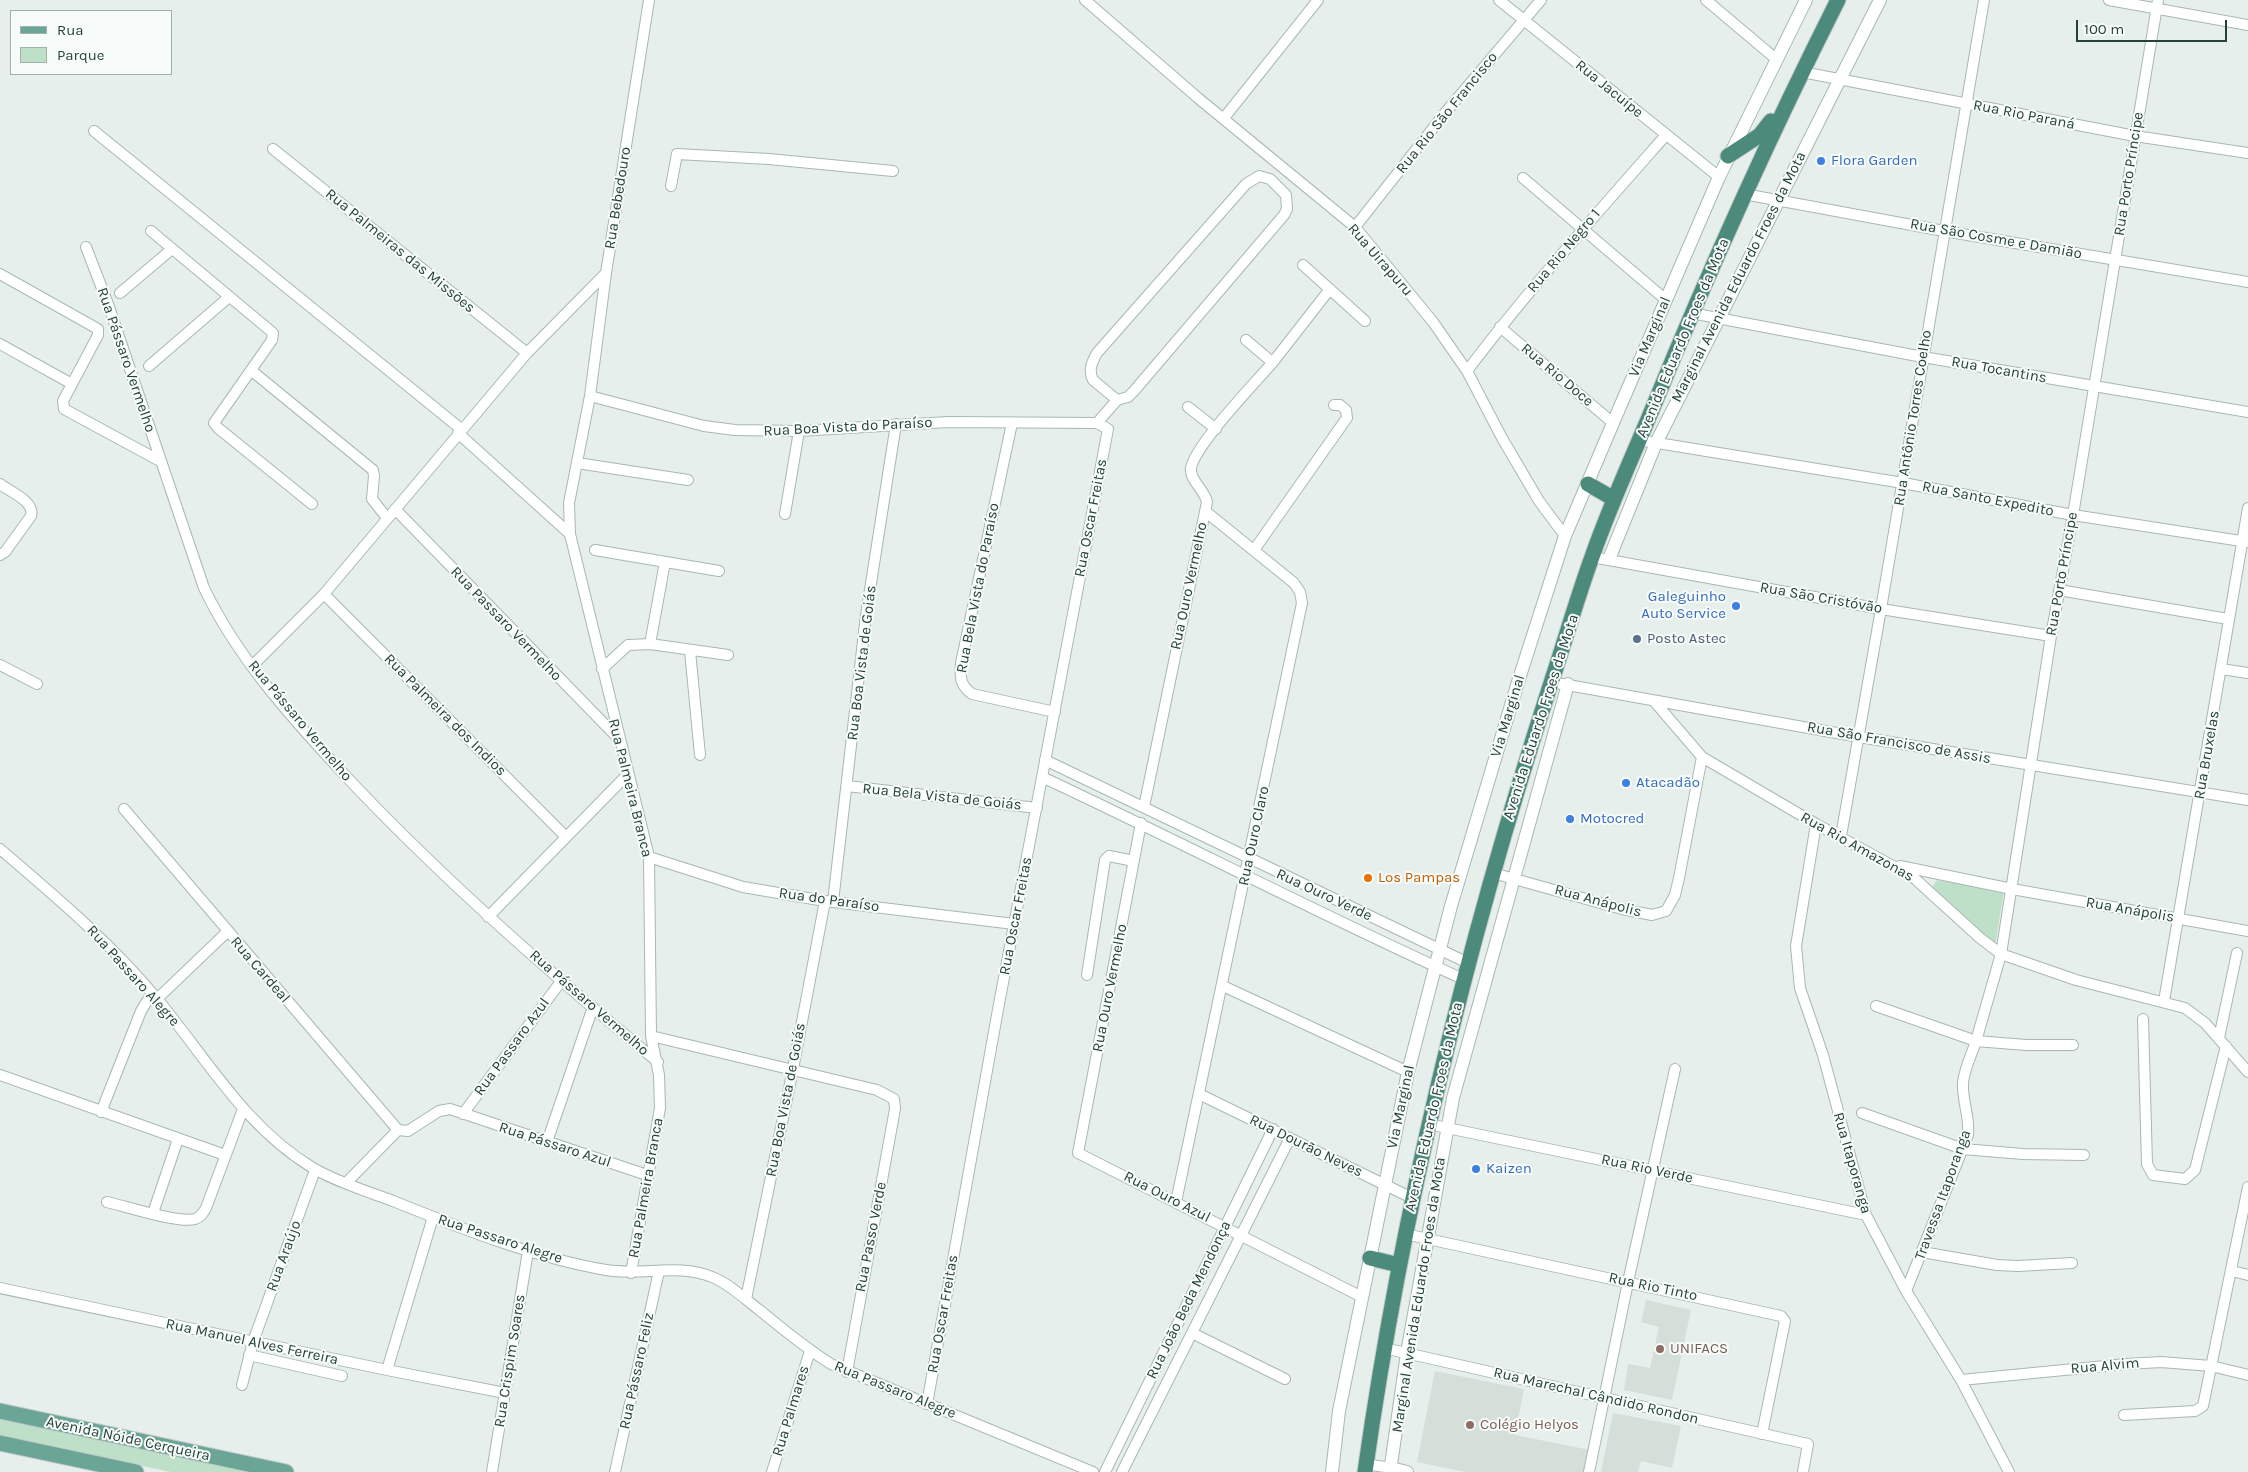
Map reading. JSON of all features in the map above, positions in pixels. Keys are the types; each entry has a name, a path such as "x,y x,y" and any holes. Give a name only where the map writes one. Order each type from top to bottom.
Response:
{"highway":[{"name":"Avenida Eduardo Froes da Mota","path":"1366,1468 1384,1348 1412,1198 1463,979 1493,873 1592,557 1614,499 1744,194 1838,0"},
{"path":"1728,156 1760,135 1789,98"},
{"path":"1588,484 1614,499"},
{"path":"1370,1258 1399,1265"}],"main road":[{"name":"Avenida Nóide Cerqueira","path":"0,1411 286,1472"},
{"name":"Avenida Nóide Cerqueira","path":"0,1443 93,1468 136,1472"}],"street":[{"name":"Rua Bebedouro","path":"590,396 606,273 649,0"},
{"path":"1224,118 1318,0"},
{"name":"Rua Jacuípe","path":"1499,0 1719,177"},
{"name":"Rua Rio São Francisco","path":"1355,227 1445,114 1541,0"},
{"path":"1706,0 1776,59"},
{"name":"Via Marginal","path":"1332,1472 1339,1411 1408,1072 1435,966 1487,784 1565,536 1728,156 1806,0"},
{"name":"Marginal Avenida Eduardo Froes da Mota","path":"1609,559 1656,443 1720,320 1838,80 1880,0"},
{"name":"Rua Antônio Torres Coelho","path":"1840,836 1903,483 1984,0"},
{"path":"2109,0 2157,5 2248,25"},
{"name":"Rua Uirapuru","path":"1093,2 1198,98 1300,184 1355,227 1405,286 1467,371 1502,438 1539,501 1565,536"},
{"name":"Rua Porto Príncipe","path":"1976,1041 2001,954 2051,636 2073,515 2157,5"},
{"name":"Rua Rio Paraná","path":"1802,72 2135,136 2248,153"},
{"path":"94,131 459,431 570,534"},
{"name":"Rua Rio Negro 1","path":"1467,371 1500,327 1666,134"},
{"name":"Rua Palmeiras das Missões","path":"273,150 527,353"},
{"path":"671,186 677,154 770,159 893,171"},
{"path":"1097,423 1117,400 1128,397 1134,392 1284,215 1287,208 1286,195 1270,179 1259,176 1246,184 1097,353 1092,362 1090,375 1093,380 1117,400"},
{"path":"1523,178 1666,300"},
{"name":"Rua São Cosme e Damião","path":"1744,194 1944,231 2248,282"},
{"path":"151,231 274,335 252,371 216,417 215,426 312,504"},
{"name":"Rua Pássaro Vermelho","path":"86,247 108,304 204,588 220,621 252,666 312,740 374,807 488,917 658,1062"},
{"path":"120,293 172,249"},
{"path":"1303,265 1365,321"},
{"path":"252,666 324,594 459,431 527,353 606,273"},
{"path":"0,274 98,329 98,335 63,401 64,409 160,460"},
{"path":"1204,511 1206,497 1192,477 1191,467 1197,455 1330,289"},
{"path":"149,366 229,297"},
{"name":"Rua Tocantins","path":"1692,313 1720,320 1923,357 2248,412"},
{"name":"Rua Rio Doce","path":"1500,327 1613,423"},
{"path":"1246,340 1272,362"},
{"path":"0,344 72,384"},
{"path":"252,371 373,470 372,499 387,518"},
{"name":"Rua Boa Vista do Paraíso","path":"590,396 704,426 735,430 799,431 896,424 1012,423 1097,423 1108,429"},
{"name":"Rua Palmeira Branca","path":"590,396 569,503 570,534 618,738 649,857 651,1036 658,1062 660,1108 631,1273"},
{"path":"1254,550 1344,422 1346,410 1334,405"},
{"path":"1188,407 1216,429"},
{"name":"Rua Bela Vista do Paraíso","path":"1012,423 961,664 960,678 963,688 972,694 1054,712"},
{"name":"Rua Boa Vista de Goiás","path":"746,1299 829,901 847,786 866,615 896,424"},
{"name":"Rua Oscar Freitas","path":"927,1404 1014,924 1108,429"},
{"path":"785,514 799,431"},
{"name":"Rua Santo Expedito","path":"1640,440 1903,483 2073,515 2245,541"},
{"path":"576,463 688,480"},
{"path":"0,484 29,504 32,511 31,516 6,552 0,555"},
{"name":"Rua Bruxelas","path":"2164,1001 2228,619 2245,541 2248,508"},
{"name":"Rua Passaro Vermelho","path":"394,509 618,738"},
{"name":"Rua Ouro Claro","path":"1176,1202 1302,603 1300,592 1294,583 1204,511"},
{"name":"Rua Ouro Vermelho","path":"1144,807 1204,511"},
{"path":"595,550 719,571"},
{"name":"Rua São Cristóvão","path":"1592,557 1881,609 2051,636"},
{"path":"650,644 665,562"},
{"path":"2060,590 2228,619"},
{"name":"Rua Palmeira dos Indios","path":"324,594 566,837"},
{"path":"602,669 625,646 650,644 728,655"},
{"path":"690,651 700,754"},
{"path":"0,665 36,684"},
{"path":"2221,669 2248,673"},
{"name":"Rua São Francisco de Assis","path":"1552,682 1859,737 2200,794 2248,800"},
{"name":"Marginal Avenida Eduardo Froes da Mota","path":"1390,1470 1407,1353 1447,1128 1473,1018 1568,684"},
{"name":"Rua Rio Amazonas","path":"1654,700 1702,757 1816,824 1913,877 1980,938 2001,954 2076,980 2164,1001 2185,1008 2197,1015 2248,1072"},
{"name":"Rua Anápolis","path":"1493,873 1622,909 1652,915 1666,911 1671,905 1677,886 1702,757"},
{"name":"Rua Ouro Verde","path":"1045,760 1468,963"},
{"path":"488,917 628,774"},
{"name":"Rua Ouro Verde","path":"1042,777 1141,823 1245,877 1463,979"},
{"name":"Rua Bela Vista de Goiás","path":"847,786 1037,808"},
{"name":"Rua Cardeal","path":"124,809 227,932 398,1130"},
{"name":"Rua Ouro Vermelho","path":"1078,1153 1141,823"},
{"name":"Rua Itaporanga","path":"1816,824 1796,946 1798,980 1805,1008 1823,1055 1866,1216 1906,1291 1962,1380 2009,1472"},
{"name":"Rua Passaro Alegre","path":"1,851 84,923 155,996 242,1109 278,1145 315,1170 433,1217 528,1251 592,1267 631,1273 694,1270 715,1278 746,1299 810,1351 847,1372 1093,1472"},
{"path":"1087,975 1105,860 1109,856 1134,861"},
{"name":"Rua do Paraíso","path":"649,857 743,887 829,901 1014,924"},
{"name":"Rua Anápolis","path":"1892,864 2012,889 2248,931"},
{"path":"101,1112 141,1011 155,996 227,932"},
{"path":"2143,1019 2148,1170 2153,1175 2186,1179 2195,1170 2222,1042 2237,953"},
{"name":"Rua Passaro Azul","path":"463,1114 562,980"},
{"path":"1222,986 1408,1072"},
{"path":"1876,1006 1976,1041 2026,1045 2073,1045"},
{"path":"547,1142 593,1007"},
{"path":"651,1036 793,1069"},
{"name":"Travessa Itaporanga","path":"1906,1291 1964,1149 1969,1124 1963,1084 1976,1041"},
{"name":"Rua Passo Verde","path":"793,1069 877,1090 890,1095 895,1103 847,1372"},
{"path":"1589,1472 1674,1070"},
{"path":"0,1075 225,1155"},
{"name":"Rua Dourão Neves","path":"1199,1094 1412,1198"},
{"name":"Rua Pássaro Azul","path":"398,1130 408,1132 444,1108 647,1175"},
{"path":"106,1202 187,1220 194,1219 202,1214 206,1208 242,1109"},
{"path":"1862,1113 1964,1149 2023,1154 2084,1155"},
{"name":"Rua Rio Verde","path":"1428,1124 1866,1216"},
{"name":"Rua João Beda Mendonça","path":"1105,1472 1273,1129"},
{"path":"346,1183 398,1130"},
{"name":"Rua João Beda Mendonça","path":"1122,1472 1290,1138"},
{"path":"152,1213 178,1139"},
{"name":"Rua Ouro Azul","path":"1078,1153 1362,1297"},
{"name":"Rua Araújo","path":"242,1385 253,1342 315,1170"},
{"path":"2124,1415 2195,1411 2200,1409 2205,1401 2232,1271 2245,1226 2248,1187"},
{"path":"388,1370 433,1217"},
{"name":"Rua Rio Tinto","path":"1405,1234 1784,1317 1786,1321 1762,1434"},
{"name":"Rua Crispim Soares","path":"492,1472 528,1251"},
{"path":"1922,1252 1998,1265 2018,1266 2072,1263"},
{"name":"Rua Pássaro Feliz","path":"615,1472 659,1271"},
{"path":"2232,1271 2248,1275"},
{"name":"Rua Manuel Alves Ferreira","path":"0,1288 505,1393"},
{"path":"1192,1332 1285,1379"},
{"name":"Rua Marechal Cândido Rondon","path":"1384,1348 1808,1444 1803,1472"},
{"name":"Rua Palmares","path":"772,1472 810,1351"},
{"path":"249,1355 342,1376"},
{"name":"Rua Alvim","path":"1962,1380 2161,1362 2211,1366 2248,1375"},
{"path":"1366,1468 1407,1472"}],"shaded area":[{"path":"1646,1300 1691,1310 1672,1400 1624,1390 1628,1364 1650,1368 1659,1327 1641,1322"},
{"name":"Colégio Helyos","path":"1435,1371 1524,1389 1515,1435 1590,1450 1585,1472 1465,1472 1417,1462"},
{"name":"Colégio Helyos","path":"1613,1413 1681,1426 1672,1468 1641,1461 1638,1472 1601,1472"}],"green space":[{"path":"1937,880 2004,891 1995,946 1932,887"},
{"path":"0,1418 246,1470 245,1472 171,1472 0,1436"}],"place":[{"name":"Flora Garden","path":"1821,161"},
{"name":"Galeguinho Auto Service","path":"1736,606"},
{"name":"Posto Astec","path":"1637,639"},
{"name":"Atacadão","path":"1626,783"},
{"name":"Motocred","path":"1570,819"},
{"name":"Los Pampas","path":"1368,878"},
{"name":"Kaizen","path":"1476,1169"},
{"name":"UNIFACS","path":"1660,1349"},
{"name":"Colégio Helyos","path":"1470,1425"}]}
